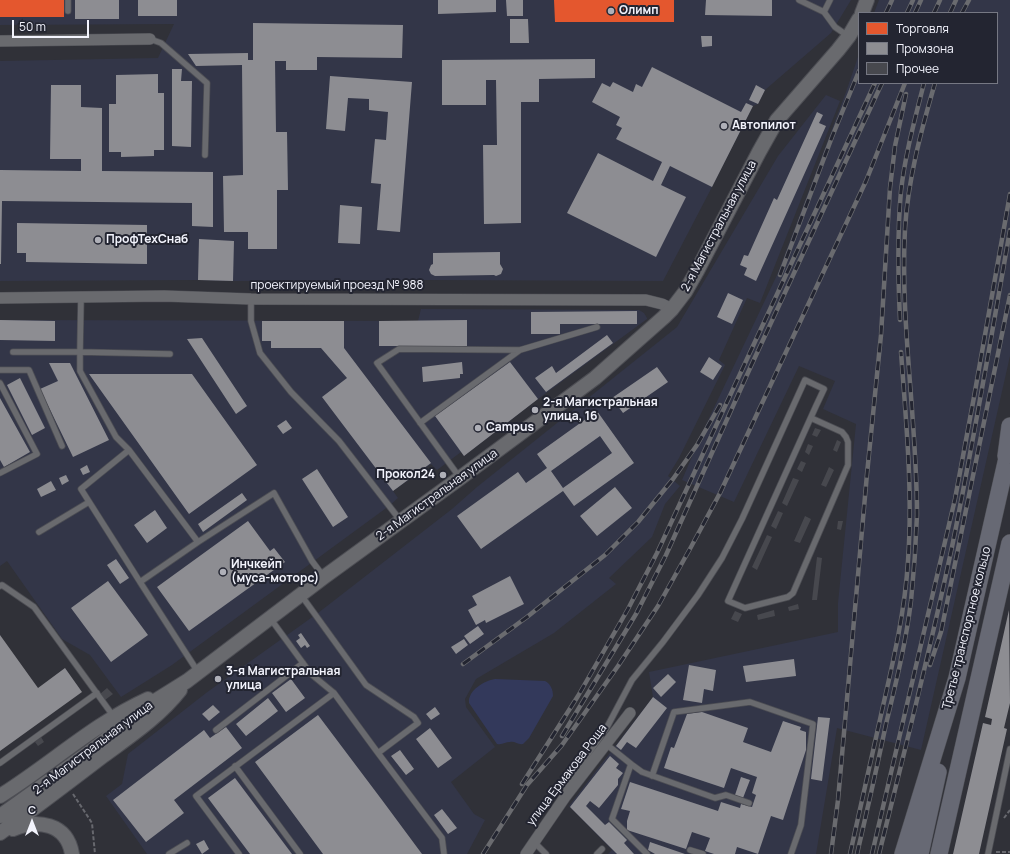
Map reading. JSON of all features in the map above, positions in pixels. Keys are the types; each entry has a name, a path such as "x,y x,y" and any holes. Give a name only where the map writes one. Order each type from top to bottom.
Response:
{"main road":[{"path":"1003,475 1010,426"},
{"name":"Третье транспортное кольцо","path":"909,853 957,678 1010,445"},
{"name":"Третье транспортное кольцо","path":"939,854 1010,543"}],"street":[{"path":"862,12 867,0"},
{"name":"2-я Магистральная улица","path":"0,816 88,753 155,701 190,678 301,594 595,378 635,344 672,309 685,292 777,120 849,36 858,21"},
{"path":"0,41 150,38"},
{"name":"проектируемый проезд № 988","path":"0,298 164,296 251,299 646,300 662,304 672,309"},
{"path":"0,796 98,726 131,707 190,678"},
{"name":"2-я Магистральная улица","path":"2,833 146,724 170,702 190,678"},
{"name":"улица Ермакова Роща","path":"526,854 565,797 630,713"},
{"path":"2,833 33,823 43,824 60,832 67,841 72,854"}],"lane":[{"path":"68,0 68,11"},
{"path":"799,0 824,12 835,27 849,36"},
{"path":"824,12 830,0"},
{"path":"150,38 161,43 206,83 205,155"},
{"path":"81,296 80,371 116,437 129,450 198,542"},
{"path":"251,299 251,321 260,353 290,392 339,441 401,522"},
{"path":"460,478 377,363 399,349 520,350 597,327"},
{"path":"420,423 520,350"},
{"path":"13,352 170,354"},
{"path":"0,370 29,370 62,446"},
{"path":"565,797 567,784 606,729 632,680 698,595 722,558 742,519 805,380 824,389 728,601 745,608 788,598 792,593 848,465 848,442 846,436 842,432 811,418"},
{"path":"0,383 37,454 0,473"},
{"path":"129,450 81,488 140,582 190,678"},
{"path":"140,582 198,542 274,493 312,561 324,577"},
{"path":"39,532 89,502"},
{"path":"0,586 2,585 34,607 114,717"},
{"path":"301,594 366,684 414,717 418,723 378,753"},
{"path":"269,618 311,674 334,693 442,838 444,854"},
{"path":"216,730 303,663"},
{"path":"0,764 97,693"},
{"path":"239,854 196,796 334,693"},
{"path":"652,776 674,712 750,702 813,724 801,825 791,854"},
{"path":"606,744 642,772 715,798 726,795 749,803"},
{"path":"988,853 1010,749"},
{"path":"631,764 612,819 647,854"},
{"path":"235,766 300,854"},
{"path":"534,842 546,854"},
{"path":"169,854 187,843"},
{"path":"690,850 703,854"}],"path":[{"path":"73,794 92,823 95,854"},
{"path":"988,853 1010,852"}],"shaded area":[{"path":"0,0 851,0 831,33 765,90 758,104 753,106 663,281 0,281 0,61 158,58 174,24 0,25"},
{"path":"879,0 1010,0 1010,356 921,750 837,728 816,854 608,854 612,850 569,806 653,697 649,672 838,632 838,603 856,424 823,409 835,381 799,366 734,502 682,480 702,433 777,275 858,57 858,84 998,84 998,12 874,12"},
{"path":"826,95 840,101 760,303 747,298 719,360 725,365 679,458 668,476 680,486 665,504 652,537 609,578 616,584 554,633 476,679 465,699 466,707 495,747 451,782 474,814 485,820 467,854 147,854 106,796 122,784 128,754 206,693 318,613 452,509 477,487 677,327 778,156"},
{"path":"421,309 639,310 644,313 647,319 538,399 464,456 461,452 437,470 431,464 393,491 398,498 389,506 172,665 121,697 90,655 62,639 7,561 0,566 0,320 418,321"},
{"path":"495,679 545,681 551,687 553,696 529,738 523,744 508,742 497,744 469,703 469,698 474,690 482,684"}],"building: Торговля":[{"path":"0,0 64,0 64,17 0,17"},
{"name":"Олимп","path":"554,0 674,0 674,22 555,22"}],"building: Промзона":[{"path":"75,0 119,0 119,19 75,19"},
{"path":"138,0 177,0 177,16 138,16"},
{"path":"438,0 496,0 496,12 438,14"},
{"path":"506,0 523,0 523,16 507,16"},
{"path":"706,0 772,0 772,16 705,15"},
{"path":"510,19 528,19 529,43 510,43"},
{"path":"253,23 403,25 402,58 317,57 317,70 286,70 286,61 275,61 276,132 287,132 288,190 277,190 277,249 248,249 248,232 224,232 223,176 243,175 242,65 196,66 188,54 248,53 248,60 253,60"},
{"path":"701,36 712,36 712,46 702,47"},
{"path":"595,59 595,78 539,79 539,102 521,102 521,223 484,224 483,145 497,145 496,80 486,80 486,105 442,105 442,60"},
{"path":"652,67 741,112 746,103 753,106 712,187 670,166 661,185 686,197 656,257 567,213 598,153 653,181 662,162 616,139 622,128 616,125 620,117 592,102 602,83 610,87 613,82 633,92 636,84 642,87"},
{"path":"172,69 182,69 181,81 192,81 191,147 172,146"},
{"path":"158,74 158,93 164,93 164,150 154,150 154,156 121,157 121,152 109,152 109,104 116,104 116,75"},
{"path":"330,76 412,82 400,232 377,230 381,184 371,183 375,139 386,140 388,112 369,110 369,99 348,98 345,131 326,129"},
{"path":"51,85 81,85 81,107 102,108 102,171 213,172 213,227 192,226 192,203 2,201 0,264 0,170 81,171 81,159 50,159"},
{"path":"756,85 765,90 758,104 749,100"},
{"path":"817,112 823,115 819,123 826,126 756,281 744,275 747,268 740,265 744,255 748,256 774,198 777,200"},
{"path":"340,205 362,207 360,244 338,243"},
{"path":"17,223 147,225 147,264 26,262 26,253 17,253"},
{"path":"199,239 234,241 233,281 198,280"},
{"path":"500,252 500,264 503,269 501,274 496,276 435,276 431,274 429,270 433,264 433,253"},
{"path":"728,293 743,300 732,324 717,317"},
{"path":"637,311 637,324 560,324 560,334 531,334 531,312"},
{"path":"0,320 55,321 55,341 0,340"},
{"path":"467,320 467,346 379,346 379,321"},
{"path":"262,321 344,321 344,348 431,463 393,491 322,397 347,378 321,348 271,348 271,341 262,341"},
{"path":"607,335 613,343 546,392 535,378 552,366 556,373"},
{"path":"202,338 247,406 236,414 187,339"},
{"path":"709,357 722,366 713,380 700,372"},
{"path":"462,362 463,374 460,374 460,378 423,382 422,367"},
{"path":"510,362 538,399 464,456 435,416"},
{"path":"49,363 70,363 109,440 73,457 40,389 58,381"},
{"path":"657,367 668,382 623,413 612,398"},
{"path":"89,374 192,374 257,465 189,514"},
{"path":"20,378 45,428 32,435 7,385"},
{"path":"0,398 30,452 4,467 0,460"},
{"path":"597,411 634,463 574,506 563,491 481,549 457,516 518,472 526,483 547,468 537,454","holes":["600,436 612,453 563,488 551,471"]},
{"path":"286,420 292,428 283,434 277,426"},
{"path":"87,465 90,472 83,475 80,469"},
{"path":"317,469 348,517 333,527 302,479"},
{"path":"66,475 69,481 62,485 59,478"},
{"path":"51,481 56,490 41,497 37,489"},
{"path":"615,487 632,508 597,536 580,516"},
{"path":"242,493 247,500 203,532 198,524"},
{"path":"155,510 167,528 147,543 134,525"},
{"path":"248,521 270,551 274,548 285,562 189,631 157,587"},
{"path":"116,559 129,578 120,584 107,565"},
{"path":"510,576 524,604 486,623 485,620 476,625 468,610 477,605 472,596"},
{"path":"108,581 148,635 111,662 71,608"},
{"path":"1009,610 1010,703 1004,728 1007,729 979,854 953,854 983,723 991,725 992,719 985,717"},
{"path":"478,626 484,634 470,644 464,636"},
{"path":"301,633 310,646 307,648 305,645 301,648 296,641 300,638 298,635"},
{"path":"0,635 38,688 65,668 82,692 0,751"},
{"path":"464,639 468,645 456,654 451,647"},
{"path":"794,659 796,676 746,682 743,666"},
{"path":"689,665 716,670 713,691 704,689 702,703 683,700"},
{"path":"668,674 676,682 661,697 653,688"},
{"path":"291,679 305,698 286,712 272,693"},
{"path":"653,697 667,708 636,748 627,742 621,750 616,746"},
{"path":"268,698 278,711 246,736 236,724"},
{"path":"213,705 220,712 209,721 202,714"},
{"path":"435,707 440,714 431,720 426,714"},
{"path":"702,712 748,728 743,742 771,752 783,721 801,727 800,730 806,732 806,750 783,820 771,816 758,854 737,847 735,854 714,854 705,851 710,838 692,832 686,849 627,830 627,821 630,811 621,809 630,782 718,811 721,802 740,808 741,804 752,807 756,795 752,793 757,777 731,768 724,788 664,768 671,747 674,748 687,714"},
{"path":"318,715 422,854 323,854 255,762"},
{"path":"818,717 830,718 822,781 811,779"},
{"path":"226,727 242,748 174,800 184,813 146,842 113,800 204,730 210,738"},
{"path":"430,728 452,758 438,768 416,739"},
{"path":"400,750 414,769 406,775 391,756"},
{"path":"610,756 619,764 616,768 623,773 618,779 618,785 599,808 590,801 586,806 605,825 609,822 627,840 624,843 634,854 617,854 570,807"},
{"path":"741,777 750,780 743,798 735,795"},
{"path":"235,778 292,854 250,854 208,798"},
{"path":"442,809 457,828 448,834 434,815"},
{"path":"204,840 209,849 202,854 196,844"},
{"path":"650,842 685,854 655,854 648,850"}],"building: Прочее":[{"path":"815,428 821,430 817,437 812,435"},
{"path":"837,440 841,442 837,452 833,450"},
{"path":"808,444 813,446 809,455 805,452"},
{"path":"801,461 806,463 802,472 797,469"},
{"path":"829,467 834,470 826,487 821,485"},
{"path":"793,478 799,480 787,506 782,503"},
{"path":"778,511 783,513 776,529 771,526"},
{"path":"805,516 811,519 800,543 794,541"},
{"path":"838,521 843,521 841,530 837,529"},
{"path":"767,535 772,537 757,570 752,567"},
{"path":"817,557 822,558 817,600 812,600"},
{"path":"798,604 799,609 789,611 788,607"},
{"path":"774,610 775,616 758,620 757,615"},
{"path":"735,611 742,614 738,622 731,619"},
{"path":"107,688 113,694 105,700 100,694"},
{"path":"41,737 44,742 38,746 35,742"}],"railway":[{"path":"886,12 892,0"},
{"path":"907,12 913,0"},
{"path":"915,12 921,0"},
{"path":"934,12 940,0"},
{"path":"950,12 956,0"},
{"path":"963,12 969,0"},
{"path":"780,275 832,137 858,73"},
{"path":"522,784 578,696 628,609 657,553 875,84"},
{"path":"562,736 636,614 666,555 751,366 882,84"},
{"path":"483,854 527,785 562,745 618,666 658,606 691,547 720,493 866,181 905,84"},
{"path":"900,320 898,256 901,191 908,150 924,84"},
{"path":"857,854 900,662 911,601 917,515 905,300 905,229 912,173 935,84"},
{"path":"831,854 838,800 881,335 890,188 895,146 906,94"},
{"path":"872,854 955,499 1010,194"},
{"path":"879,854 945,581 976,425 1010,230"},
{"path":"930,665 941,632 1010,295"},
{"path":"850,854 895,652 907,579 910,509 907,430 901,352"},
{"path":"463,664 527,617 605,555 638,522 673,479 697,445 720,405"}],"place":[{"name":"Олимп","path":"611,11"},
{"name":"Автопилот","path":"724,126"},
{"name":"ПрофТехСнаб","path":"98,240"},
{"name":"2-я Магистральная улица, 16","path":"535,410"},
{"name":"Campus","path":"478,428"},
{"name":"Прокол24","path":"443,475"},
{"name":"Инчкейп (муса-моторс)","path":"223,572"},
{"name":"3-я Магистральная улица","path":"218,679"}]}
